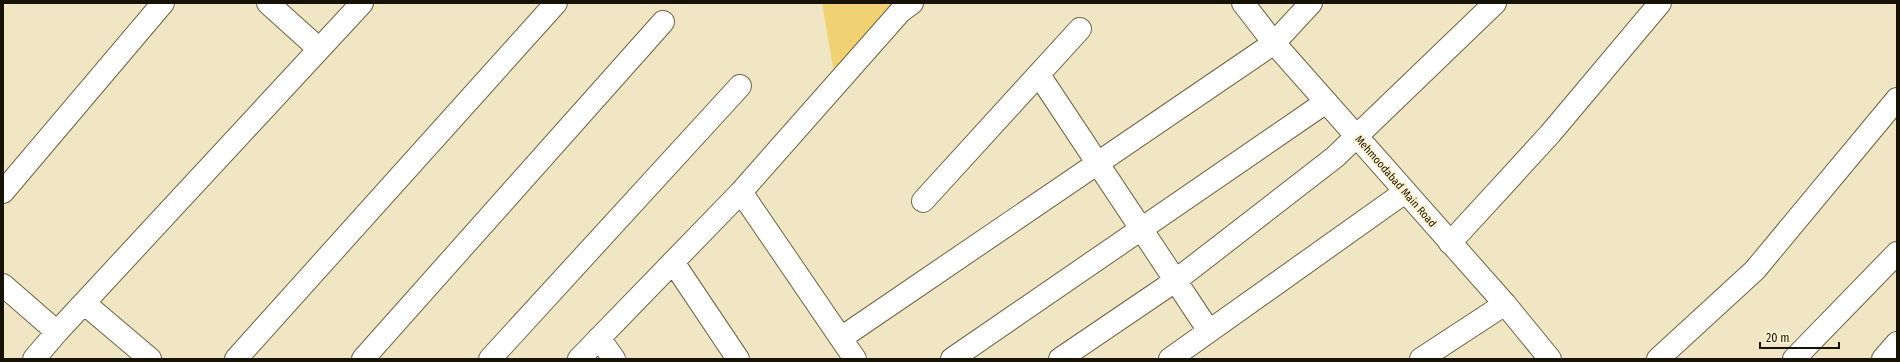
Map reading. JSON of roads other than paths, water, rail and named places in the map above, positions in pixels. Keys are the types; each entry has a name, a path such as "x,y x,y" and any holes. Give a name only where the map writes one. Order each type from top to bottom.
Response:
{"street":[{"path":"3,192 162,3"},
{"path":"268,3 319,49"},
{"path":"34,359 84,302 362,3"},
{"path":"236,359 556,3"},
{"path":"579,359 741,192 900,12 912,3"},
{"name":"Mehmoodabad Main Road","path":"1243,3 1274,43 1505,304 1550,359"},
{"path":"841,338 1274,43 1312,3"},
{"path":"1060,359 1175,281 1335,157 1357,138 1495,3"},
{"path":"1450,243 1550,134 1660,3"},
{"path":"363,359 663,22"},
{"path":"923,201 1080,29"},
{"path":"1038,75 1208,331"},
{"path":"490,359 740,86"},
{"path":"1658,359 1756,270 1897,99"},
{"path":"952,359 1140,228 1326,102"},
{"path":"741,192 855,359"},
{"path":"1170,359 1405,192"},
{"path":"1794,359 1897,252"},
{"path":"674,262 738,359"},
{"path":"3,285 57,332"},
{"path":"84,302 150,359"},
{"path":"1421,359 1505,304"},
{"path":"600,338 614,359"},
{"path":"1883,359 1897,343"}]}
